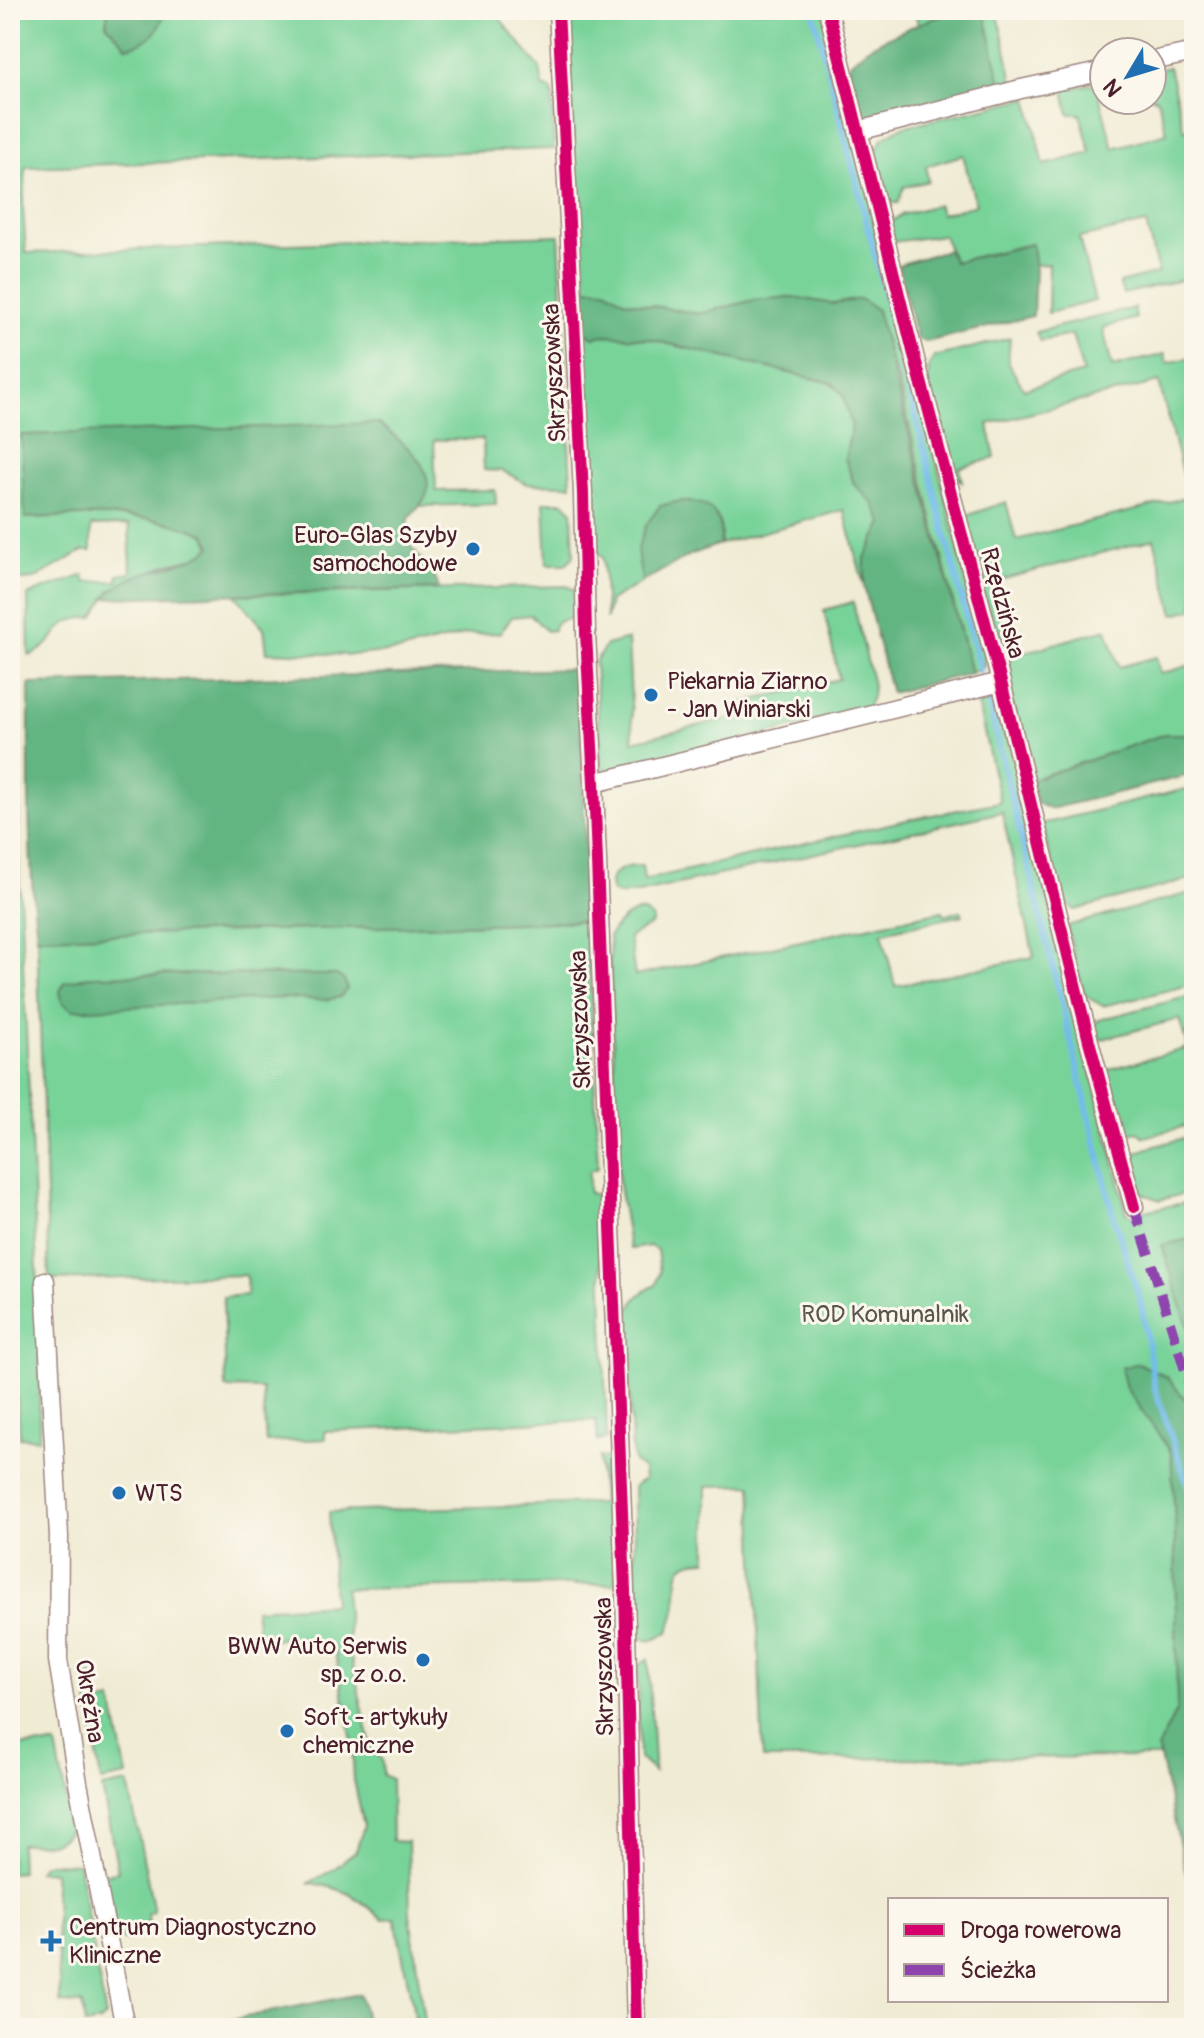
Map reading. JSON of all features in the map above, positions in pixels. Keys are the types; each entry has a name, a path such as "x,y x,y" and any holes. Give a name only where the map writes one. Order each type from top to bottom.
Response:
{"street":[{"name":"Skrzyszowska","path":"558,10 583,493 625,1590 636,2028"},
{"name":"Rzędzińska","path":"828,10 1134,1207"},
{"path":"1168,58 1194,52"},
{"path":"858,131 1088,74"},
{"name":"Rzędzińska","path":"594,783 1001,682"},
{"name":"Okrężna","path":"45,1281 59,1536 58,1660 125,2028"}],"green space":[{"path":"10,10 493,10 540,68 543,87 552,90 554,149 26,167 23,206 26,253 559,235 571,485 527,484 503,471 484,470 483,439 434,440 436,491 495,490 496,504 420,506 427,492 25,518 140,518 206,535 212,547 199,557 168,564 111,590 93,617 69,622 48,644 29,656 28,595 84,575 85,582 118,581 118,575 131,573 129,525 91,526 91,551 83,551 34,579 11,581 18,743 10,741"},
{"path":"108,10 165,10 152,35 127,47 106,24"},
{"path":"567,10 824,10 984,652 984,667 971,673 896,373 860,299 834,304 792,297 754,300 699,314 625,301 605,289 579,296"},
{"path":"915,10 997,10 1014,85 1002,87 955,12 918,26"},
{"path":"984,11 1002,87 861,121 848,68 864,51 894,34 927,21 956,12"},
{"path":"1168,67 1184,130 1194,128 1194,277 1123,294 1119,283 1158,273 1146,223 1079,238 1095,301 1048,313 1049,264 1034,265 1031,244 954,262 943,235 893,242 888,224 901,215 937,205 941,214 976,205 963,155 926,166 928,181 904,187 898,203 890,203 876,173 876,152 882,139 901,127 1028,98 1044,165 1091,153 1080,114 1069,114 1064,90 1088,85 1088,116 1105,116 1113,148 1167,133 1162,116 1168,116"},
{"path":"1032,244 1035,270 1033,316 926,342 917,339 898,265 948,250 954,262"},
{"path":"587,288 606,289 625,301 699,314 754,300 792,297 834,304 860,299 877,310 971,673 891,693 864,586 865,558 883,523 873,503 854,484 845,458 852,427 843,395 832,383 649,339 606,335 593,337 580,327 579,296"},
{"path":"1134,308 1136,318 1103,328 1112,367 1165,354 1167,363 1194,357 1194,609 1174,614 1154,539 993,582 1007,640 996,639 980,582 986,575 982,561 973,555 963,517 1006,502 1016,540 1188,497 1159,382 988,424 995,458 959,468 962,482 950,471 928,385 929,366 934,357 1010,338 1008,363 1024,389 1083,373 1072,335 1040,341 1036,332"},
{"path":"580,327 593,337 606,335 649,339 831,383 843,395 852,427 845,458 854,484 873,503 883,523 865,558 864,586 844,510 720,544 722,533 638,551 642,582 610,601 606,619 603,558 589,543"},
{"path":"378,423 413,453 425,472 427,493 409,519 405,537 436,580 439,589 105,598 128,580 199,555 211,547 206,535 162,521 140,518 25,518 21,435"},
{"path":"681,501 700,504 713,511 720,525 720,544 690,555 642,582 637,551 646,525 660,506"},
{"path":"544,502 564,502 572,510 574,556 566,564 547,564"},
{"path":"567,586 575,590 577,616 555,623 554,630 546,631 531,615 512,617 500,633 468,634 399,651 352,655 267,652 264,628 235,595"},
{"path":"853,602 873,685 866,710 614,771 601,768 595,662 606,645 628,639 633,741 735,717 733,705 839,679 824,610"},
{"path":"1107,629 1119,667 1156,657 1161,674 1194,664 1194,734 1165,734 1031,780 1004,671 1007,661 1015,655"},
{"path":"579,669 588,921 37,937 30,842 29,684"},
{"name":"ROD Komunalnik","path":"976,697 993,699 1002,715 1127,1213 1141,1222 1139,1212 1194,1201 1194,1238 1163,1246 1191,1335 1194,1336 1194,1440 1187,1401 1126,1388 1171,1452 1175,1520 1177,1709 1158,1747 1161,1757 763,1759 752,1485 707,1486 707,1560 687,1563 682,1567 668,1632 647,1640 636,1632 634,1486 644,1479 643,1469 634,1462 632,1451 627,1319 633,1302 656,1285 660,1272 657,1250 650,1246 630,1249 619,1185 609,936 623,919 635,912 647,914 653,920 651,925 629,937 635,976 943,911 945,915 961,911 963,915 882,932 895,986 1034,957 1002,812 638,893 619,895 612,892 611,879 618,871 629,867 642,866 644,880 911,819 1000,802"},
{"path":"1165,734 1194,734 1194,774 1050,809 1037,803 1031,780"},
{"path":"10,741 18,743 18,852 10,853"},
{"path":"1194,787 1194,878 1075,910 1061,900 1042,824"},
{"path":"18,852 40,1335 39,1439 20,1437 17,1396 11,1395 10,1374 10,853"},
{"path":"1194,892 1194,984 1103,1006 1084,995 1067,926"},
{"path":"588,921 598,1168 589,1171 589,1193 599,1195 607,1439 598,1441 596,1420 325,1431 325,1439 266,1442 262,1389 226,1388 223,1297 247,1295 246,1275 49,1280 37,937"},
{"path":"337,975 345,981 347,989 340,997 326,1000 281,998 73,1010 62,1002 60,991 65,982 90,976"},
{"path":"1194,995 1194,1118 1190,1125 1145,1137 1138,1132 1119,1133 1103,1071 1188,1048 1179,1019 1095,1041 1092,1027 1099,1020"},
{"path":"1194,1135 1194,1191 1160,1200 1134,1191 1125,1158"},
{"path":"1194,1238 1194,1336 1191,1336 1162,1245"},
{"path":"1138,1363 1167,1377 1187,1401 1194,1440 1194,1909 1158,1748 1177,1709 1171,1452 1126,1388 1121,1368"},
{"path":"599,1457 610,1459 616,1584 345,1589 350,1653 371,1746 382,1760 383,1775 391,1779 392,1841 408,1842 410,1914 425,2028 417,2028 395,1918 383,1919 349,1894 309,1883 334,1869 356,1851 364,1826 334,1647 307,1639 259,1640 255,1609 334,1604 329,1512 602,1503"},
{"path":"648,1659 654,1772 639,1758 638,1666"},
{"path":"93,1675 98,1703 112,1700 127,1776 101,1781 85,1677"},
{"path":"56,1745 71,1826 56,1841 20,1844 21,1872 10,1873 10,1746"},
{"path":"128,1783 154,1912 147,1914 149,1922 129,1940 122,1940 117,1934 103,1875 118,1871 102,1788"},
{"path":"48,1863 78,1864 106,2017 100,2022 85,2025 82,2004 60,2003 54,1872 38,1871"},
{"path":"360,1994 368,2028 230,2028 230,2020"}],"waterway":[{"path":"813,10 980,671"},
{"path":"989,705 1114,1218 1141,1303 1155,1389 1194,1504"}],"marked path":[{"path":"1134,1207 1194,1399"}],"cycle path":[{"path":"558,10 583,493 625,1590 636,2028"},
{"path":"828,10 914,355 1001,682 1089,1041 1134,1207"}],"place":[{"name":"Euro-Glas Szyby samochodowe","path":"473,549"},
{"name":"Piekarnia Ziarno - Jan Winiarski","path":"651,695"},
{"name":"WTS","path":"119,1493"},
{"name":"BWW Auto Serwis sp. z o.o.","path":"423,1660"},
{"name":"Soft - artykuły chemiczne","path":"287,1731"},
{"name":"Centrum Diagnostyczno Kliniczne","path":"51,1941"}]}
